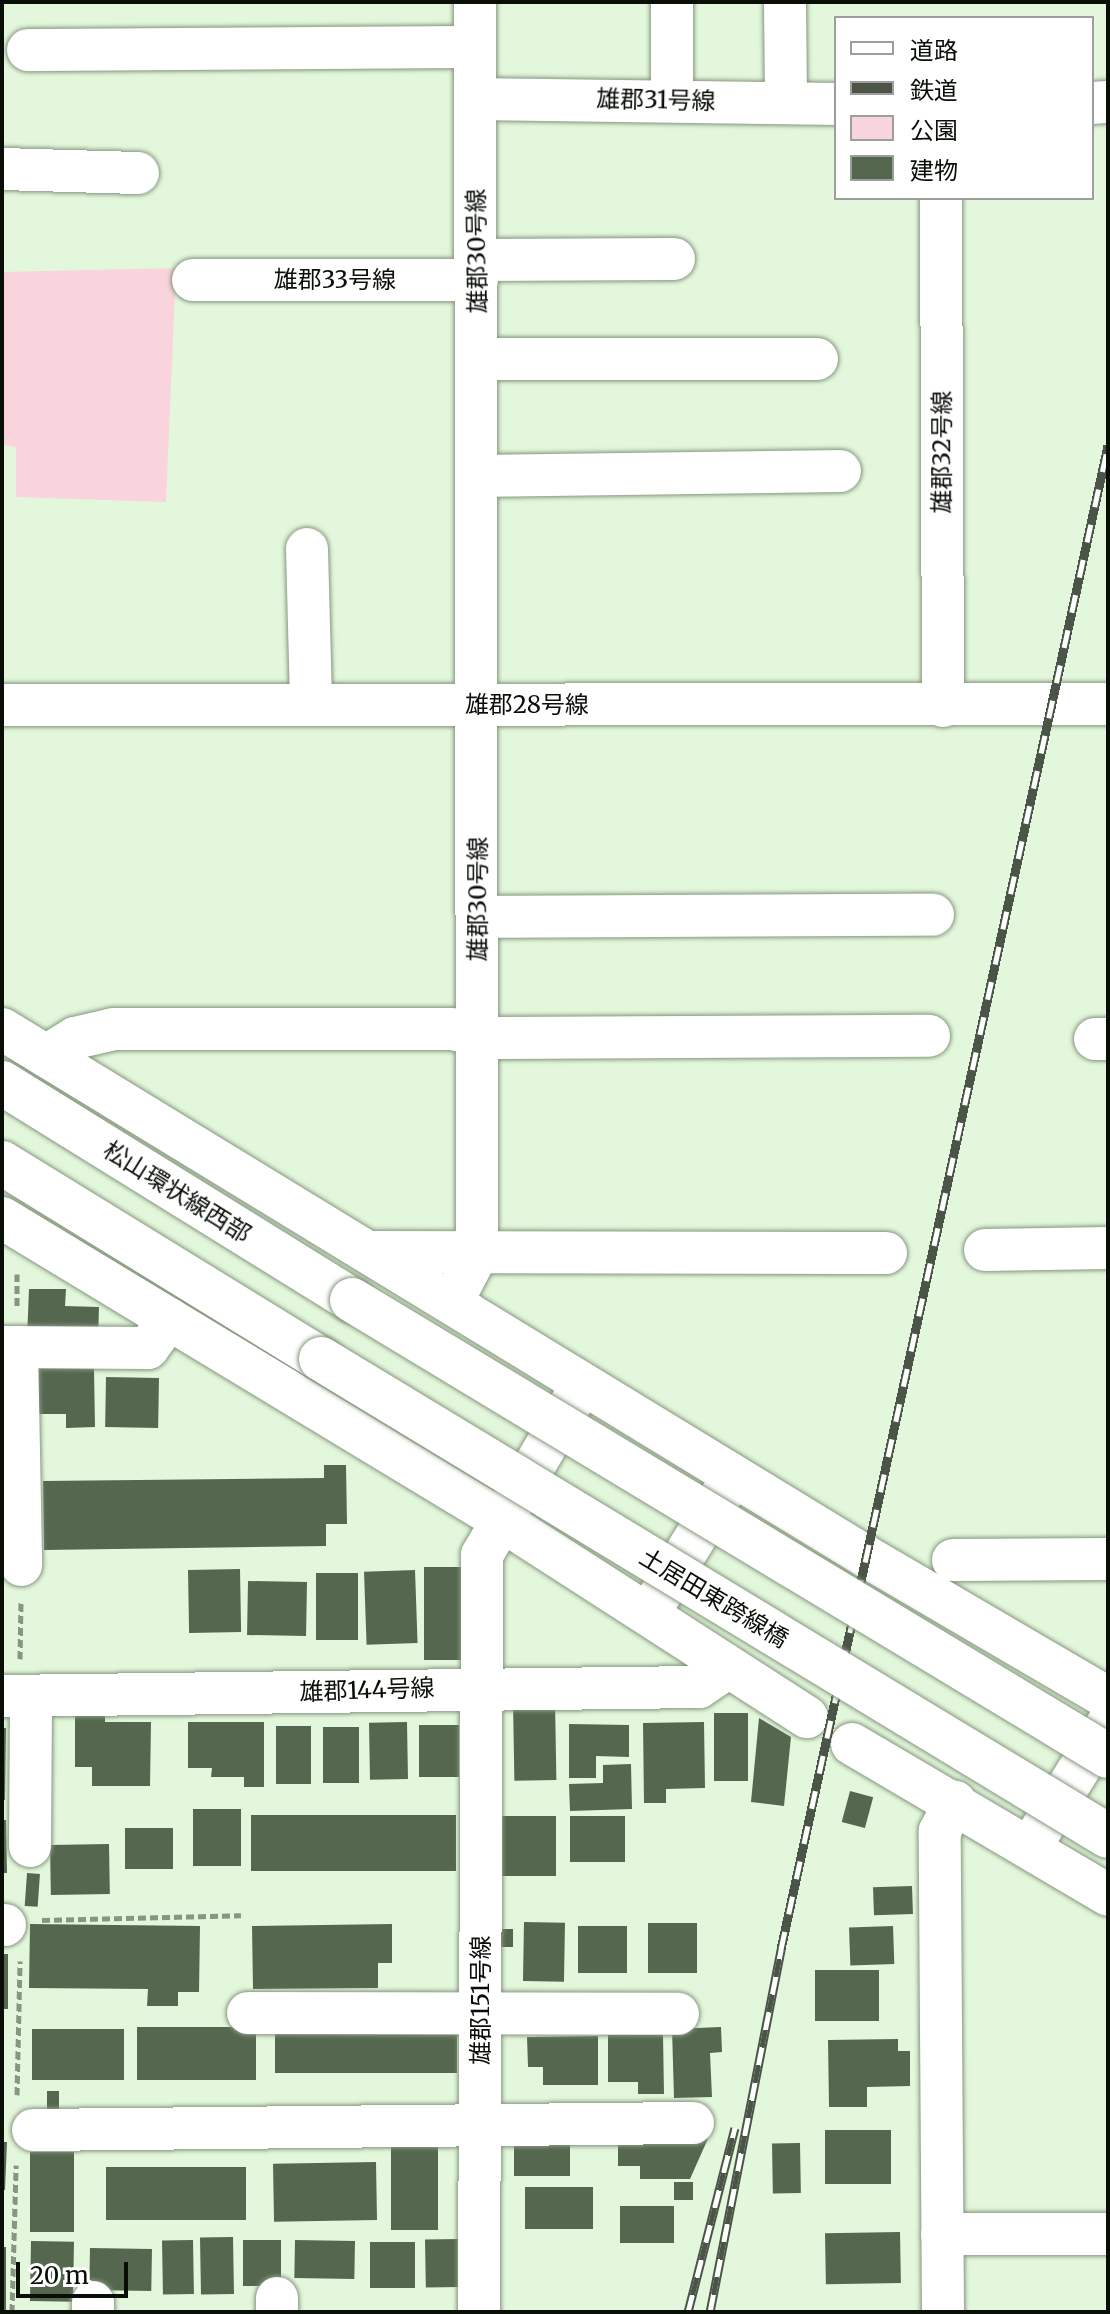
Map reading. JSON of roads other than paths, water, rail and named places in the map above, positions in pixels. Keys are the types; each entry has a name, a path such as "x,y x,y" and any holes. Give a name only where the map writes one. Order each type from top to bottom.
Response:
{"street":[{"name":"雄郡30号線","path":"452,1302 476,1256 478,359 475,2"},
{"path":"672,2 672,99"},
{"path":"785,2 786,102"},
{"path":"28,50 475,47"},
{"name":"雄郡31号線","path":"476,99 672,99 834,104"},
{"path":"2,169 138,173"},
{"name":"雄郡32号線","path":"941,200 943,706"},
{"name":"雄郡33号線","path":"193,280 674,259"},
{"path":"478,359 817,359"},
{"path":"478,476 840,471"},
{"path":"307,549 311,705"},
{"name":"雄郡28号線","path":"2,705 1108,704"},
{"path":"478,917 933,915"},
{"path":"2,1029 734,1475 1108,1698"},
{"path":"46,1056 75,1038 113,1029 451,1029 477,1035 929,1036"},
{"name":"松山環状線西部","path":"2,1083 352,1300 1108,1756"},
{"name":"土居田東跨線橋","path":"2,1163 1108,1836"},
{"path":"17,1228 501,1520 807,1717"},
{"path":"985,1250 1108,1248"},
{"path":"370,1252 476,1256 886,1253"},
{"path":"21,1565 10,1347 148,1348 169,1319"},
{"path":"482,1687 482,1555 584,1382"},
{"path":"648,1614 734,1475"},
{"path":"953,1560 1108,1559"},
{"name":"雄郡144号線","path":"17,1696 482,1687 699,1687 727,1668"},
{"name":"雄郡151号線","path":"479,2312 482,1687"},
{"path":"17,1696 30,1846"},
{"path":"1030,1847 1108,1723"},
{"path":"852,1744 1108,1895"},
{"path":"943,2312 940,1831 955,1802"},
{"path":"248,2013 678,2014"},
{"path":"33,2130 693,2123"},
{"path":"942,2234 1108,2234"}],"railway":[{"path":"710,2312 781,1949 1108,445"},
{"path":"688,2312 735,2128"}]}
